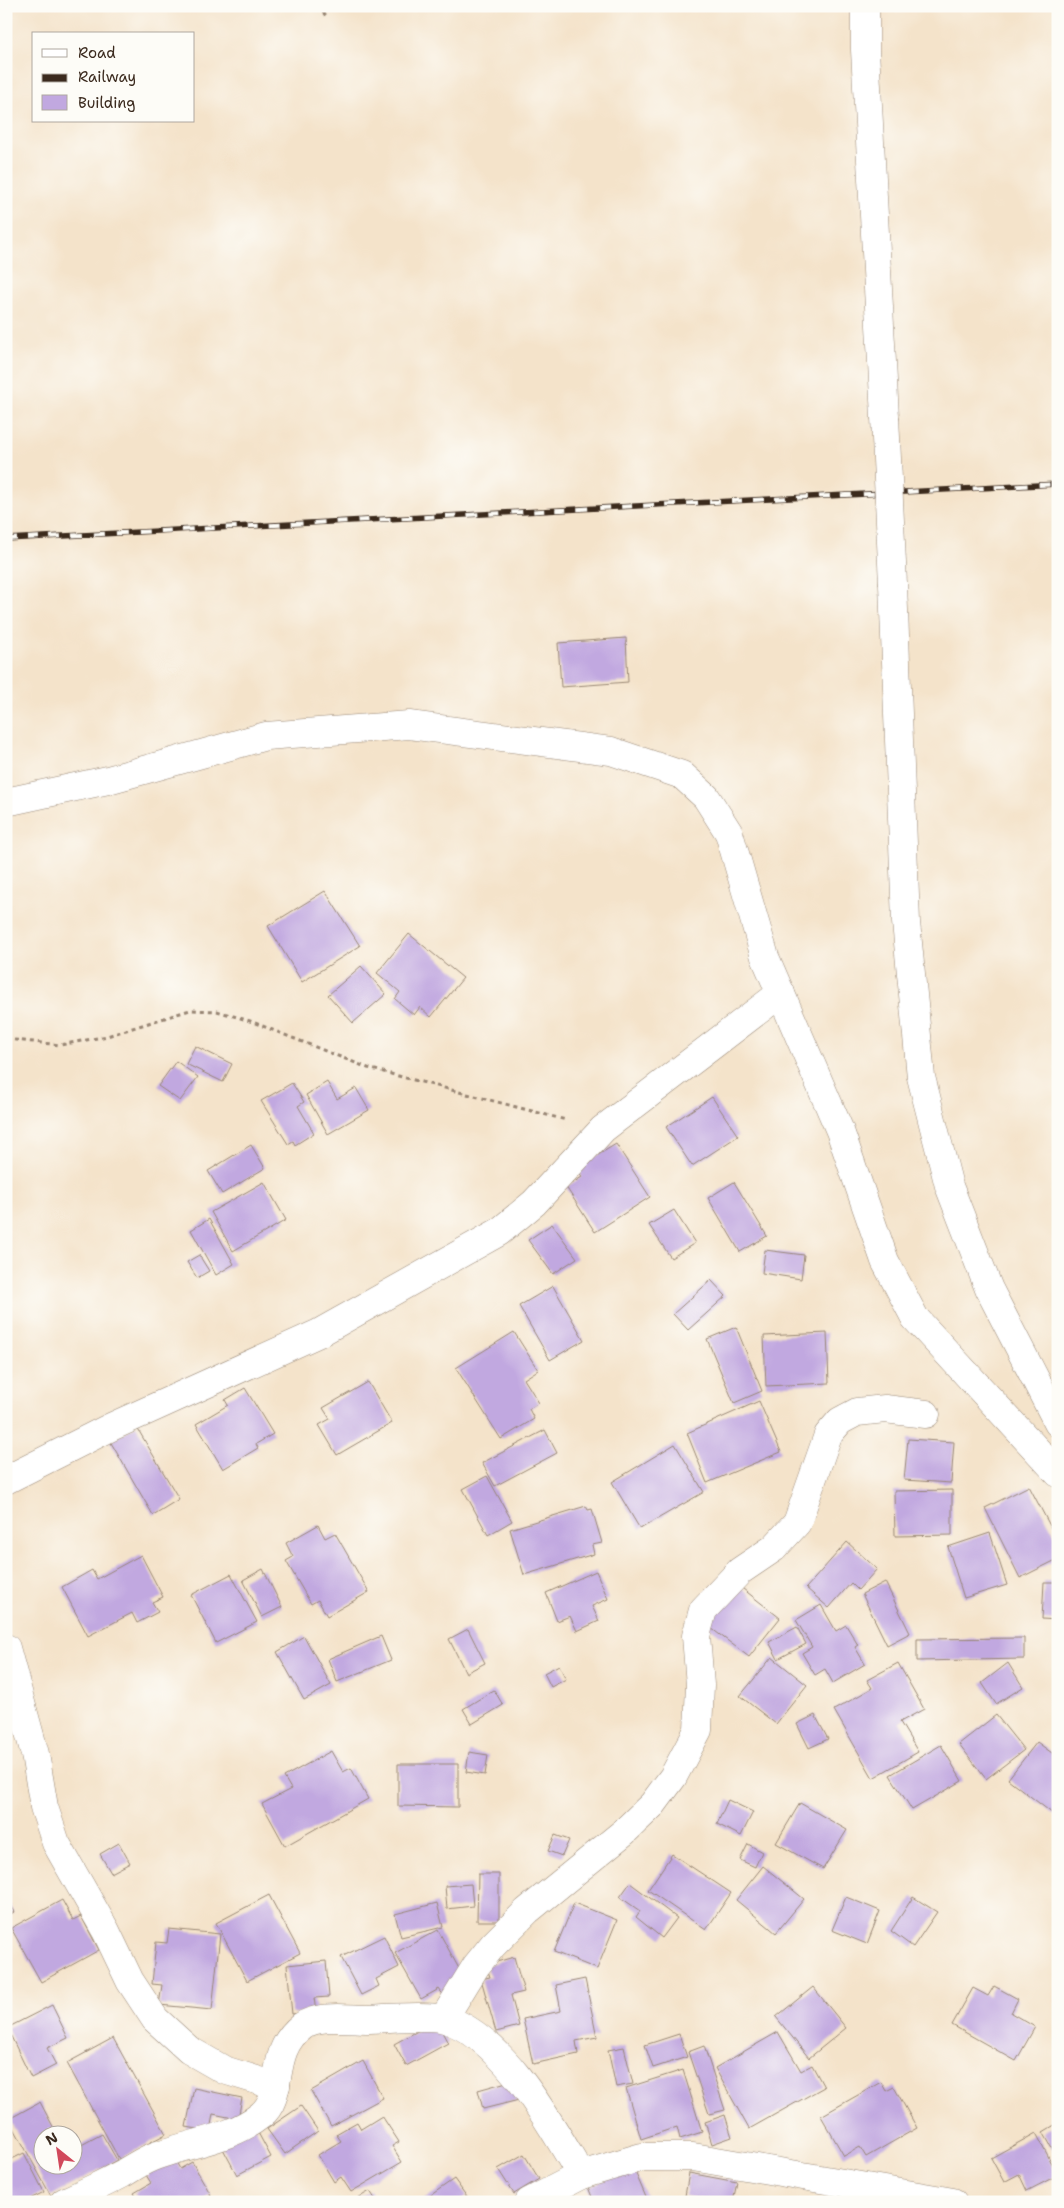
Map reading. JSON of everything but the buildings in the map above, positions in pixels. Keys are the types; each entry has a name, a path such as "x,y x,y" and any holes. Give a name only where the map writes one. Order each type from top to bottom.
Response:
{"street":[{"path":"865,6 865,50 893,584 906,922 921,1077 949,1186 985,1280 1058,1423"},
{"path":"6,802 108,780 266,736 410,725 611,751 682,775 706,797 729,833 765,957 840,1131 885,1261 899,1290 916,1318 1058,1473"},
{"path":"6,1480 111,1427 221,1379 319,1333 499,1232 534,1203 603,1129 781,993"},
{"path":"444,2018 476,1966 493,1945 527,1911 653,1804 673,1777 698,1730 700,1685 696,1636 703,1610 740,1571 774,1548 797,1523 828,1435 840,1421 857,1412 886,1409 926,1414"},
{"path":"6,1648 35,1754 44,1807 56,1843 106,1930 130,1981 155,2019 189,2050 224,2070 276,2086"},
{"path":"64,2202 148,2159 219,2137 253,2121 263,2114 271,2102 276,2086 278,2067 286,2043 305,2024 327,2018 444,2018 482,2039 506,2064 539,2106 581,2175"},
{"path":"529,2202 581,2175 642,2158 693,2157 953,2202"}],"path":[{"path":"318,6 326,16"},
{"path":"6,1039 60,1045 107,1036 190,1010 217,1010 250,1021 368,1068 603,1129"}],"railway":[{"path":"6,539 1058,484"}]}
